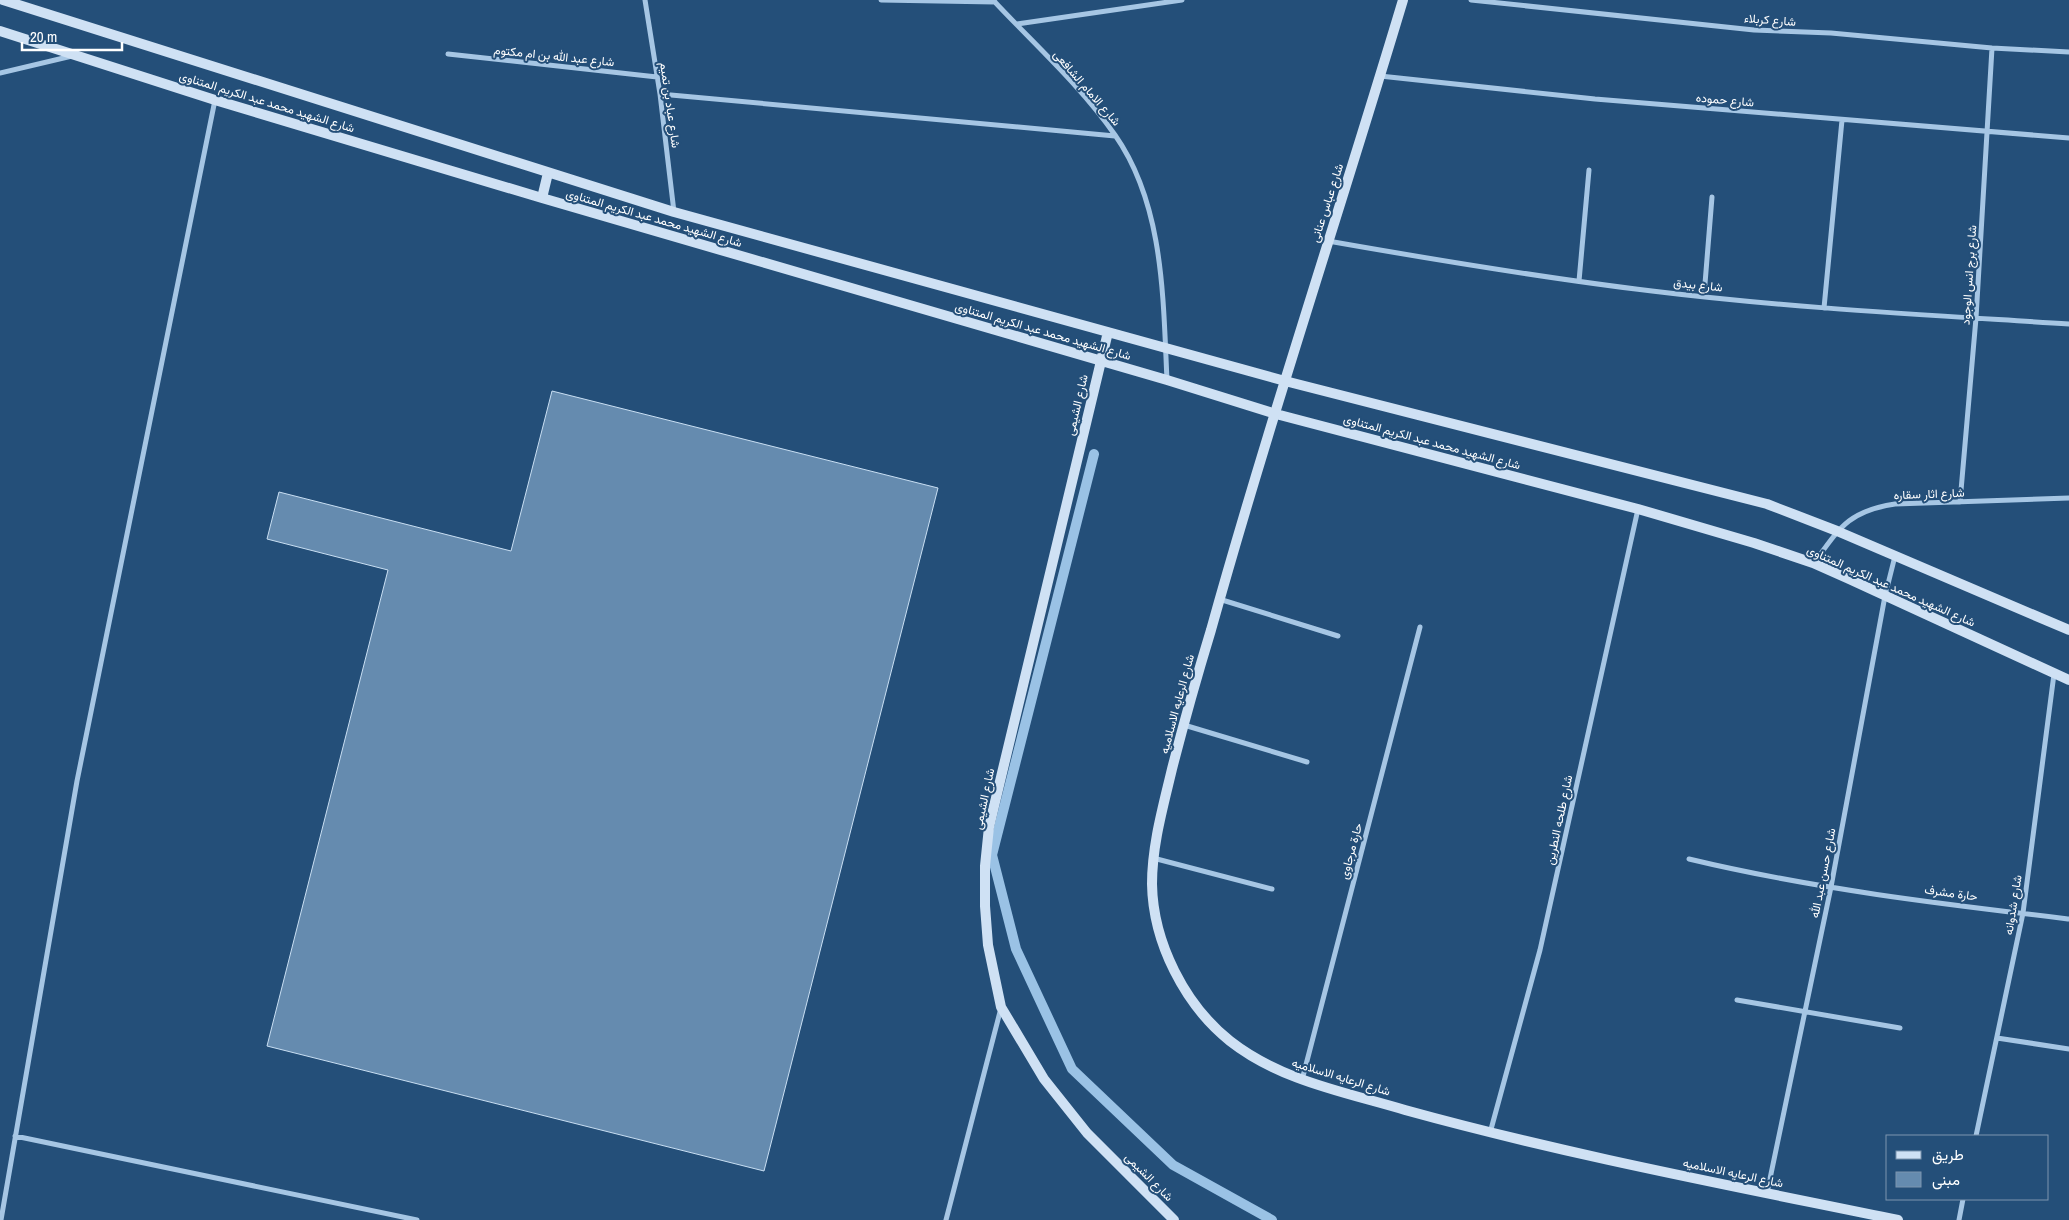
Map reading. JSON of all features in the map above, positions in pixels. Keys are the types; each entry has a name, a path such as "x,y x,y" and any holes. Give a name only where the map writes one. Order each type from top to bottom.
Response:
{"main road":[{"name":"شارع الشهيد محمد عبد الكريم المتناوى","path":"3,0 674,212 1285,381 1766,504 1837,531 2069,630"},
{"name":"شارع عباس عنانى","path":"1276,414 1327,241 1403,0"},
{"name":"شارع الشهيد محمد عبد الكريم المتناوى","path":"0,31 215,100 542,198 1101,360 1276,414 1638,509 1754,543 1813,563 2069,680"},
{"path":"542,198 548,173"},
{"name":"شارع الشيمى","path":"1108,332 989,827 985,866 985,906 988,945 1002,1007 1044,1079 1087,1133 1174,1220"},
{"name":"شارع الرعايه الاسلاميه","path":"1276,414 1219,599 1184,725 1163,806 1153,858 1152,890 1159,932 1174,972 1198,1008 1228,1039 1263,1063 1302,1080 1490,1133 1898,1220"}],"street":[{"name":"شارع عباد بن تميم","path":"645,0 660,94 674,212"},
{"path":"881,0 994,1"},
{"path":"1017,24 1182,0"},
{"name":"شارع كربلاء","path":"1471,0 1754,30 2069,52"},
{"name":"شارع الامام الشافعى","path":"994,1 1085,97 1115,136 1131,163 1150,212 1160,262 1167,380"},
{"name":"شارع برج انس الوجود","path":"1960,502 1976,318 1992,48"},
{"name":"شارع عبد الله بن ام مكتوم","path":"448,54 657,77"},
{"path":"0,73 78,55"},
{"name":"شارع حموده","path":"1380,76 1595,99 2069,138"},
{"path":"660,94 1115,136"},
{"path":"1,1220 79,771 215,100"},
{"path":"1824,308 1842,120"},
{"path":"1578,281 1589,170"},
{"path":"1704,296 1712,197"},
{"name":"شارع بيدق","path":"1327,241 1492,270 1704,296 1824,308 2069,324"},
{"name":"شارع اثار سقاره","path":"1813,563 1837,531 1853,516 1874,507 1895,504 2069,498"},
{"name":"شارع طلحه النطرين","path":"1490,1133 1540,950 1638,509"},
{"name":"شارع حسن عبد الله","path":"1766,1193 1831,887 1885,596 1895,556"},
{"path":"1219,599 1338,636"},
{"name":"حارة مرجاوى","path":"1302,1080 1420,627"},
{"name":"شارع شدوانه","path":"1976,1135 2023,913 2054,674"},
{"path":"1184,725 1307,762"},
{"path":"1153,858 1272,889"},
{"name":"حارة مشرف","path":"1689,858 1751,874 1831,887 2069,919"},
{"path":"1737,1000 1900,1028"},
{"path":"946,1220 1002,1007"},
{"path":"1997,1038 2069,1049"},
{"path":"15,1136 417,1220"},
{"path":"1959,1220 1963,1200"}],"building":[{"path":"552,391 938,488 764,1171 267,1046 388,570 267,539 279,492 511,551"}],"waterway":[{"path":"1094,454 992,855 1016,949 1072,1069 1173,1165 1272,1220"}]}
